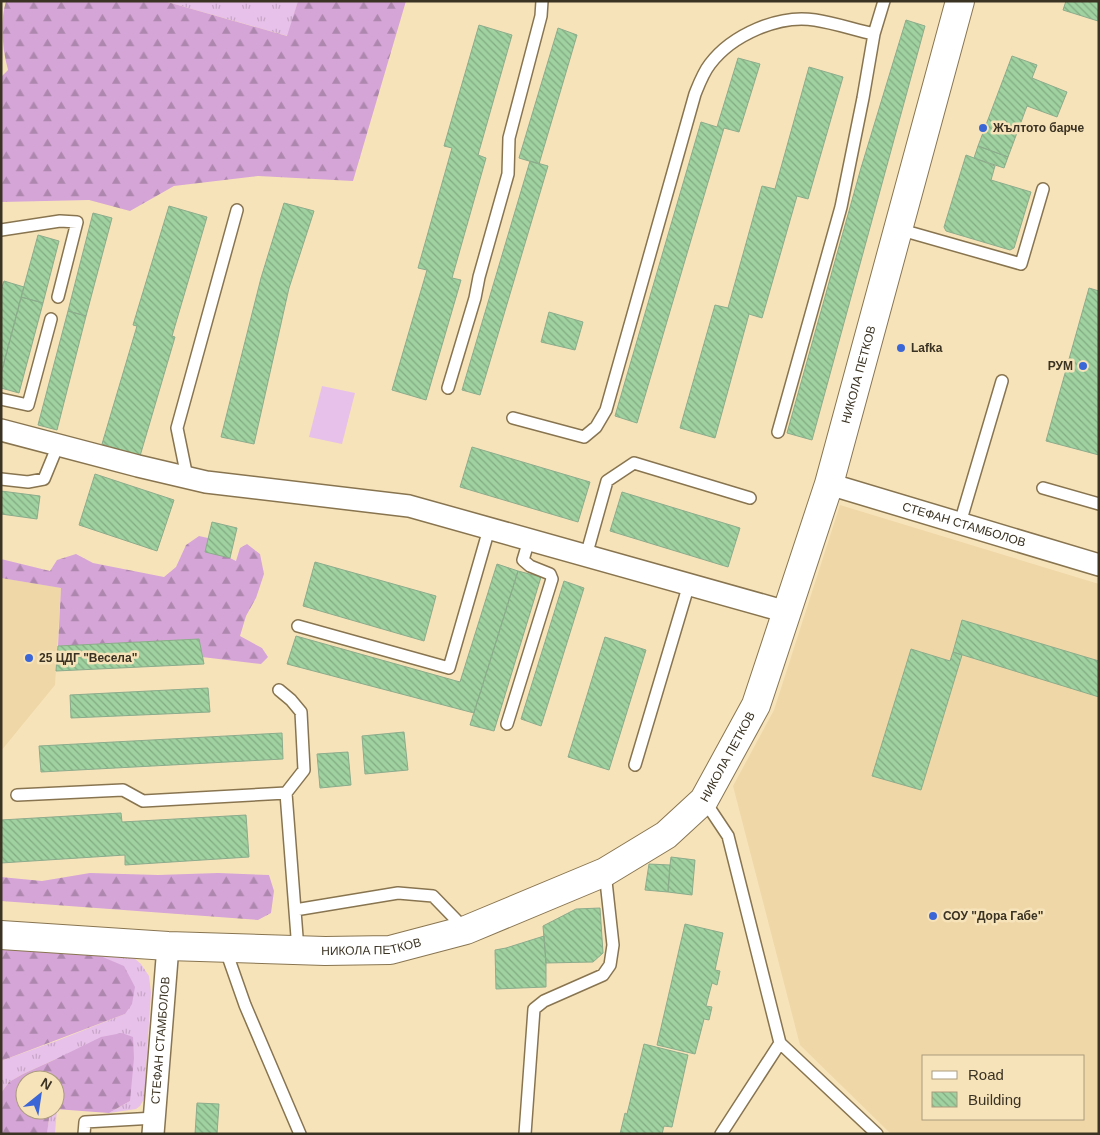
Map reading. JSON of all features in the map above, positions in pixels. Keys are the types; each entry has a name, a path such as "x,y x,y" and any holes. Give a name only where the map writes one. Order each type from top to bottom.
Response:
{"street":[{"name":"НИКОЛА ПЕТКОВ","path":"1,935 168,946 298,950 390,950 466,930 605,872 666,835 704,800 756,705 829,484 960,1"},
{"path":"1,430 138,466 211,482 409,506 787,612"},
{"name":"СТЕФАН СТАМБОЛОВ","path":"829,484 1099,565"},
{"name":"СТЕФАН СТАМБОЛОВ","path":"154,1126 168,946"}],"lane":[{"path":"448,388 475,298 479,277 508,174 509,138 541,16 542,1"},
{"path":"778,432 841,207 874,34 884,1"},
{"path":"513,418 584,437 596,427 606,410 695,94 701,78 723,50 752,30 788,20 814,20 874,34"},
{"path":"898,229 1021,264 1043,189"},
{"path":"187,477 177,428 237,210"},
{"path":"1,230 60,221 78,222 58,297"},
{"path":"1,399 28,406 51,319"},
{"path":"960,523 1002,381"},
{"path":"1,479 28,482 44,479 58,445"},
{"path":"586,556 608,481 634,463 750,498"},
{"path":"1044,488 1099,504"},
{"path":"298,626 449,668 489,529"},
{"path":"507,724 552,579 550,574 530,566 523,560 529,540"},
{"path":"635,766 689,584"},
{"path":"279,690 301,712 304,770 286,794 298,950"},
{"path":"16,796 123,790 143,801 286,794"},
{"path":"704,800 728,836 780,1043 876,1134"},
{"path":"525,1134 534,1009 544,1001 603,975 610,965 613,944 605,872"},
{"path":"295,910 398,894 433,896 466,930"},
{"path":"225,948 245,1005 300,1134"},
{"path":"721,1134 780,1043"},
{"path":"84,1134 85,1122 154,1126"}],"shaded area":[{"name":"СОУ \"Дора Габе\"","path":"840,505 1099,584 1099,1134 891,1134 800,1045 733,786 774,710"},
{"name":"25 ЦДГ \"Весела\"","path":"1,578 61,588 55,685 1,751"}],"green space":[{"path":"6,1 164,1 287,36 298,1 406,1 353,181 258,176 174,186 130,211 89,200 1,202 1,77 8,70 2,35"},
{"path":"164,1 298,1 288,36"},
{"path":"322,386 355,393 342,444 309,437"},
{"path":"199,536 208,538 236,561 240,548 247,544 260,554 264,574 256,598 246,616 240,636 262,648 268,657 261,664 202,657 198,639 58,646 61,588 1,578 1,559 50,571 57,560 76,554 93,563 164,577 176,567 186,545"},
{"path":"90,873 269,875 274,891 271,913 258,920 1,901 1,877 42,881"},
{"path":"1,949 98,955 124,966 135,987 132,1004 125,1014 1,1061"},
{"path":"98,955 133,957 141,964 149,976 151,993 144,1099 136,1109 109,1113 130,1101 56,1059 32,1070 15,1070 15,1079 9,1082 1,1093 1,1061 125,1014"},
{"path":"122,1033 133,1037 134,1058 130,1101 109,1113 65,1110 65,1070 32,1070 101,1037"},
{"path":"15,1079 15,1120 49,1120 47,1134 1,1134 1,1093 9,1082"},
{"path":"49,1120 56,1120 55,1134 47,1134"}],"building":[{"path":"1066,1 1099,1 1098,21 1063,10"},
{"path":"906,20 925,26 812,440 787,433 861,168"},
{"path":"479,25 512,35 478,155 486,158 452,278 461,280 426,400 392,390 427,270 418,268 452,148 444,146"},
{"path":"558,28 577,35 539,164 519,158"},
{"path":"1012,56 1037,65 1032,78 1067,92 1057,117 1027,106 1008,157 978,146"},
{"path":"738,58 760,64 739,132 724,128 637,423 615,416 701,122 717,127"},
{"path":"809,67 843,77 808,199 797,196 762,318 749,314 715,438 680,428 715,305 728,308 762,186 775,189"},
{"path":"978,146 1008,157 1004,168 974,158"},
{"path":"966,155 995,166 991,180 1031,192 1014,248 1010,250 946,231 944,227"},
{"path":"530,161 548,166 480,395 462,390"},
{"path":"284,203 314,211 289,288 254,444 221,437 261,278"},
{"path":"169,206 207,217 172,336 175,337 140,456 102,444 137,326 133,325"},
{"path":"93,213 112,218 86,316 68,311"},
{"path":"38,235 59,241 43,303 21,297"},
{"path":"4,281 24,287 1,374 1,290"},
{"name":"РУМ","path":"1089,288 1099,291 1099,455 1046,441"},
{"path":"21,297 43,303 19,393 1,388 1,374"},
{"path":"68,311 86,316 57,430 38,425"},
{"path":"549,312 583,322 575,350 541,342"},
{"path":"472,447 590,482 578,522 460,487"},
{"path":"95,474 174,500 157,551 79,525"},
{"path":"1,491 40,496 37,519 1,514"},
{"path":"622,492 740,528 728,567 610,531"},
{"path":"212,522 237,528 230,558 205,552"},
{"path":"315,562 436,596 424,641 303,606"},
{"path":"497,564 518,571 474,713 287,664 296,636 460,682"},
{"path":"518,571 541,577 494,731 470,725"},
{"path":"564,581 584,588 541,726 521,719"},
{"path":"962,620 1099,661 1099,697 953,652"},
{"path":"605,637 646,650 609,770 568,757"},
{"path":"199,639 204,664 56,671 58,646"},
{"path":"911,649 950,661 953,652 962,655 921,790 872,776"},
{"path":"208,688 210,712 71,718 70,695"},
{"path":"404,732 408,770 365,774 362,736"},
{"path":"282,733 283,759 41,772 39,746"},
{"path":"348,752 351,785 320,788 317,754"},
{"path":"121,813 122,822 246,815 249,857 125,865 125,855 1,863 1,820"},
{"path":"671,857 695,860 692,895 668,892"},
{"path":"649,864 670,865 668,892 645,890"},
{"path":"600,908 603,953 593,962 546,963 543,926 576,909"},
{"path":"685,924 723,933 715,970 720,971 717,985 712,983 706,1006 712,1007 709,1020 704,1019 695,1054 657,1045"},
{"path":"544,936 546,987 496,989 495,950"},
{"path":"644,1044 688,1055 672,1127 664,1126 662,1134 620,1134 625,1113 627,1114"},
{"path":"197,1103 219,1104 217,1134 195,1134"}],"place":[{"name":"Жълтото барче","path":"983,128"},
{"name":"Lafka","path":"901,348"},
{"name":"РУМ","path":"1083,366"},
{"name":"25 ЦДГ \"Весела\"","path":"29,658"},
{"name":"СОУ \"Дора Габе\"","path":"933,916"}]}
